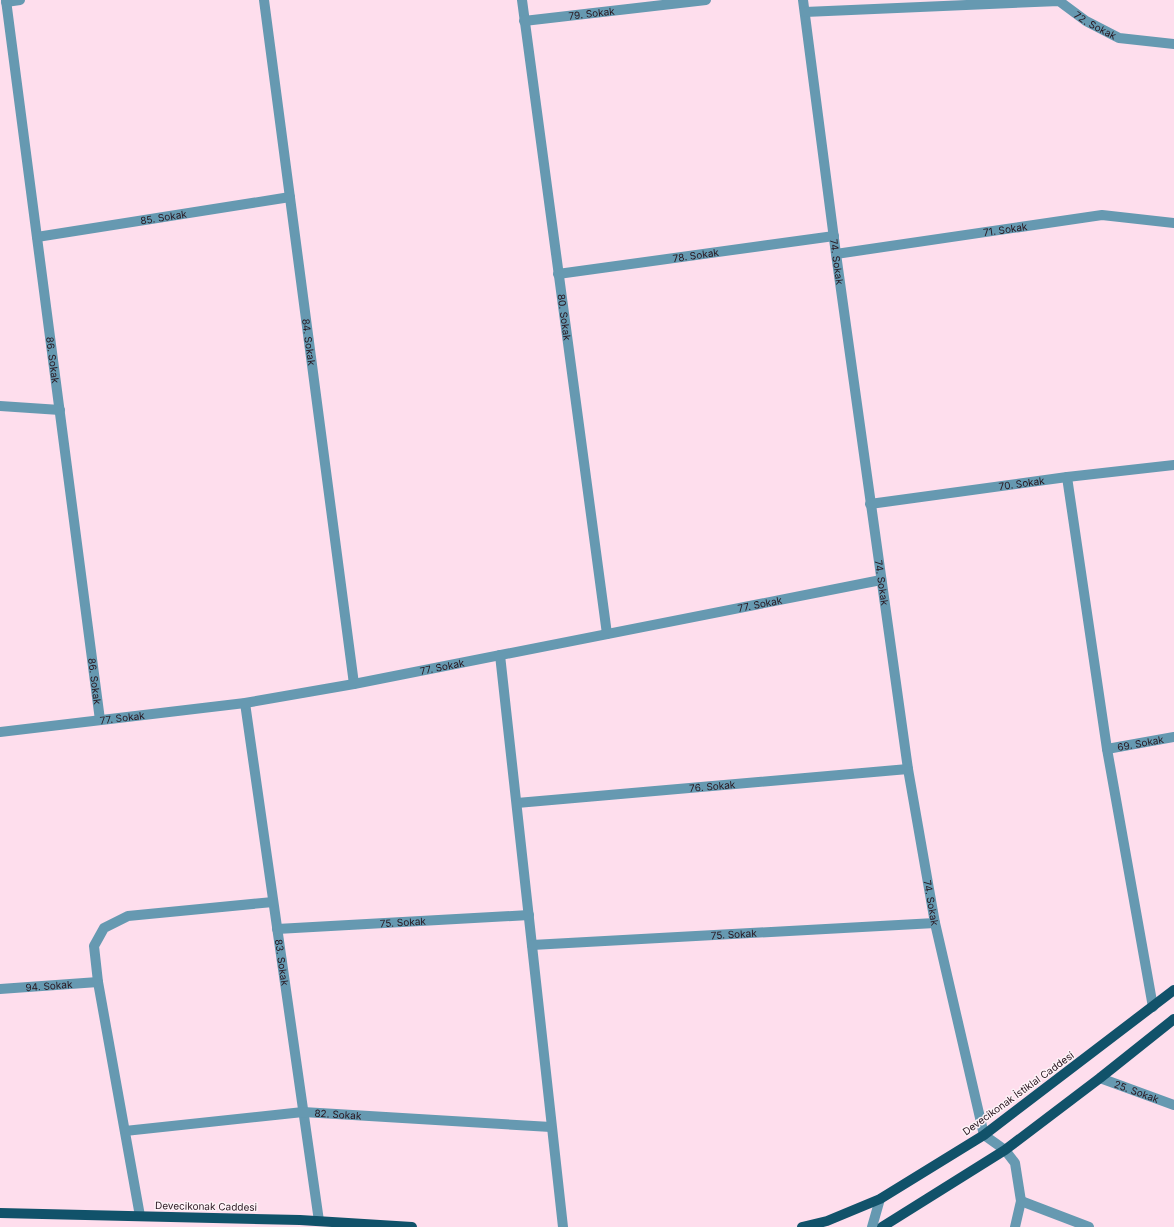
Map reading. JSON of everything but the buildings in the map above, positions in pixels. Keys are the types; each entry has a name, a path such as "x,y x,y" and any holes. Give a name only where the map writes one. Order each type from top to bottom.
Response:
{"main road":[{"name":"Devecikonak İstiklal Caddesi","path":"802,1227 827,1221 880,1199 984,1135 1174,990"},
{"path":"882,1227 1006,1150 1174,1019"},
{"name":"Devecikonak Caddesi","path":"0,1212 140,1216 300,1224 319,1221 412,1227"}],"street":[{"path":"6,1 20,0"},
{"name":"84. Sokak","path":"264,0 354,684"},
{"name":"80. Sokak","path":"522,0 607,634"},
{"name":"79. Sokak","path":"524,21 706,0"},
{"name":"74. Sokak","path":"803,0 870,504 908,769 935,923 984,1135"},
{"name":"86. Sokak","path":"6,1 100,720"},
{"name":"72. Sokak","path":"805,12 1059,1 1086,22 1119,38 1174,44"},
{"name":"85. Sokak","path":"37,237 290,197"},
{"name":"71. Sokak","path":"836,254 1102,215 1174,223"},
{"name":"78. Sokak","path":"558,274 834,236"},
{"path":"0,406 60,410"},
{"name":"70. Sokak","path":"870,504 1066,477 1174,465"},
{"path":"1066,477 1107,749 1153,1007"},
{"name":"77. Sokak","path":"0,732 246,703 500,656 881,580"},
{"path":"500,656 563,1227"},
{"name":"83. Sokak","path":"246,703 319,1221"},
{"name":"69. Sokak","path":"1107,749 1174,737"},
{"name":"76. Sokak","path":"517,803 908,769"},
{"path":"140,1216 98,982 94,946 104,928 128,916 273,902"},
{"name":"75. Sokak","path":"277,929 529,915"},
{"name":"75. Sokak","path":"532,945 935,923"},
{"name":"94. Sokak","path":"0,989 98,982"},
{"name":"25. Sokak","path":"1100,1078 1174,1105"},
{"name":"82. Sokak","path":"125,1131 303,1112 551,1127"},
{"path":"984,1135 1006,1150 1015,1163 1021,1201 1015,1227"},
{"path":"872,1227 880,1199"},
{"path":"1021,1201 1089,1227"}]}
